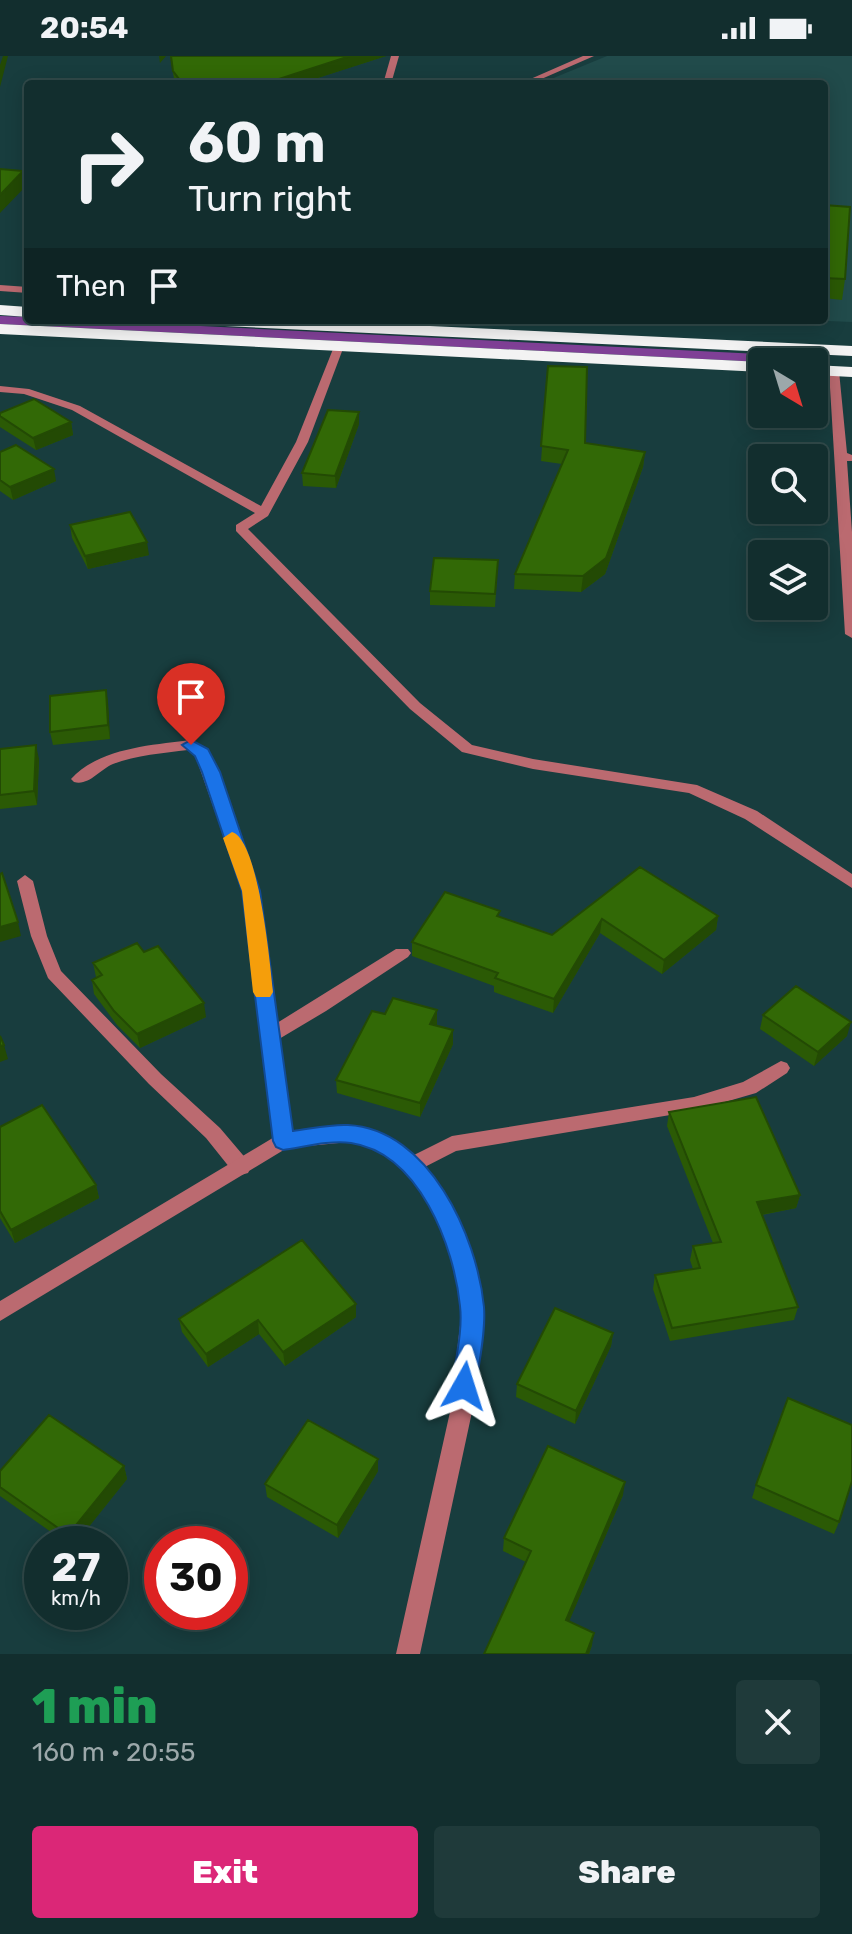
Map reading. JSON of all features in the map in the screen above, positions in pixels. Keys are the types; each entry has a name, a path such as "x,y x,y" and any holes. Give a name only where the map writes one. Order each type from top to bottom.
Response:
{"highway":[{"path":"0,310 24,312"},
{"path":"348,324 848,351 844,372"},
{"path":"0,329 748,366"}],"street":[{"path":"388,80 395,56"},
{"path":"533,80 590,56"},
{"path":"0,288 24,290"},
{"path":"339,346 302,442 264,513 240,528 415,706 467,749 533,764 692,789 751,815 852,882"},
{"path":"844,372 852,634"},
{"path":"0,389 25,391 76,408 264,513"},
{"path":"79,779 107,761 155,749 191,745 202,753 251,891 283,1141"},
{"path":"25,881 39,936 54,974 155,1079 213,1133 241,1167"},
{"path":"270,1035 294,1023 402,953"},
{"path":"413,1165 452,1144 694,1104 749,1088 781,1068"},
{"path":"0,1312 283,1141 349,1134 386,1144 413,1165 432,1191 457,1241 472,1308 461,1412 408,1654"}],"shaded area":[{"path":"607,56 852,56 852,322 828,321 828,80 549,80"},
{"path":"0,316 24,317 24,324 160,324 748,353 748,361 0,324"}],"building":[{"path":"171,56 350,56 276,80 180,80 173,71"},
{"path":"0,169 23,171 0,195"},
{"path":"828,205 850,207 845,279 828,278"},
{"path":"548,366 587,367 585,443 645,452 606,558 583,576 515,574 568,450 541,446"},
{"path":"34,399 71,422 33,438 0,416 0,413"},
{"path":"328,410 359,412 335,476 302,473"},
{"path":"16,445 54,469 10,487 0,480 0,452"},
{"path":"130,512 147,542 85,556 70,525"},
{"path":"434,558 498,560 495,594 430,591"},
{"path":"106,690 108,725 50,732 50,696"},
{"path":"36,745 34,791 0,795 0,749"},
{"path":"640,867 718,916 664,960 602,919 554,999 495,978 498,973 412,942 445,892 500,911 497,916 552,935"},
{"path":"0,874 18,922 0,927"},
{"path":"137,943 144,952 158,946 204,1003 137,1034 114,1011 92,980 102,975 93,963"},
{"path":"796,986 851,1022 818,1052 763,1015"},
{"path":"393,998 437,1010 430,1024 453,1030 420,1103 336,1080 372,1011 385,1014"},
{"path":"756,1097 800,1195 757,1202 798,1307 672,1328 655,1275 700,1268 693,1246 721,1242 669,1112"},
{"path":"42,1105 96,1185 11,1230 0,1211 0,1127"},
{"path":"302,1240 356,1304 283,1352 258,1320 206,1354 179,1319"},
{"path":"555,1308 613,1333 576,1411 517,1384"},
{"path":"788,1398 852,1425 852,1481 839,1522 756,1485"},
{"path":"49,1415 124,1466 75,1526 55,1526 0,1487 0,1471"},
{"path":"308,1420 378,1459 337,1525 265,1484"},
{"path":"548,1446 625,1482 566,1620 594,1633 586,1654 484,1654 531,1551 504,1538"}],"slow traffic":[{"path":"232,838 251,891 263,992"}],"route":[{"path":"191,745 202,753 211,772 251,891 283,1141 349,1134 386,1144 413,1165 432,1191 457,1241 472,1308 464,1386"}]}
